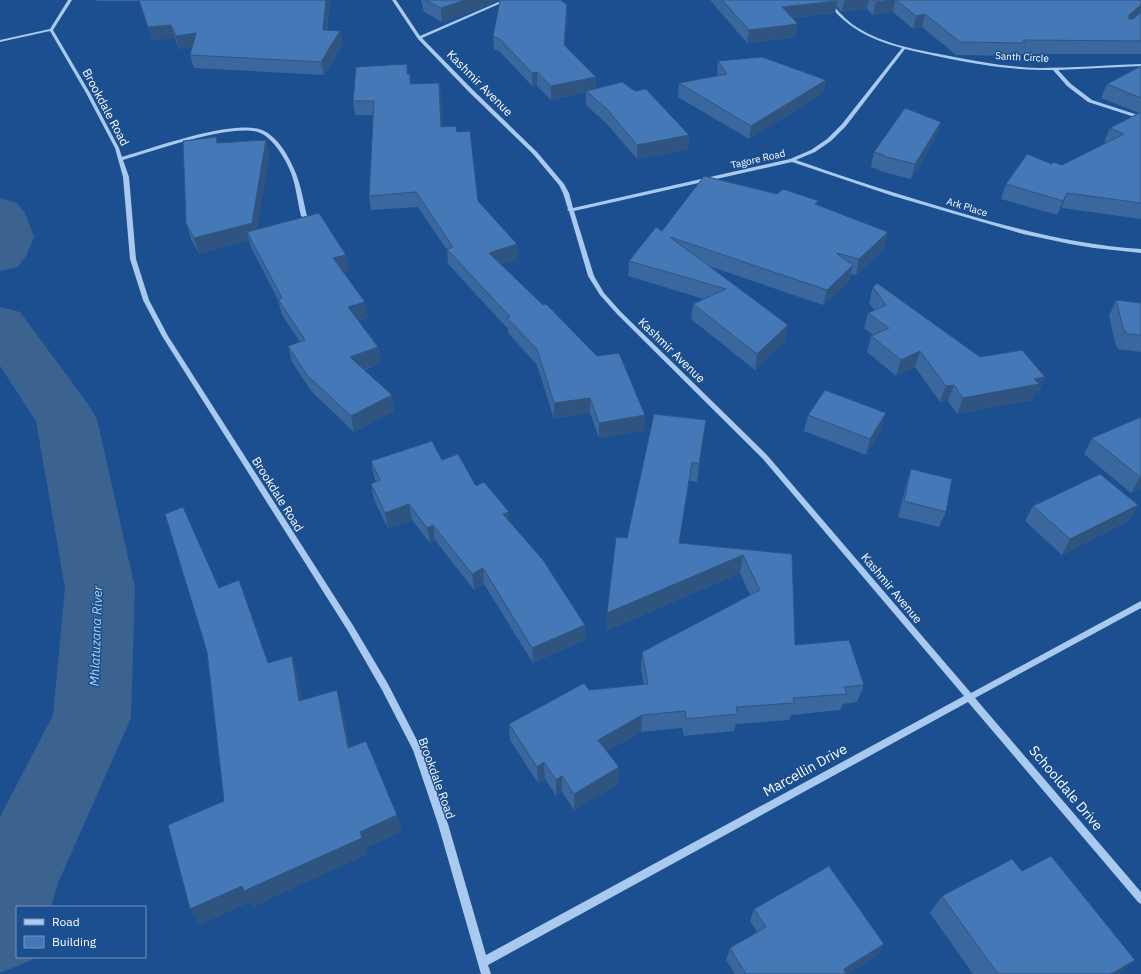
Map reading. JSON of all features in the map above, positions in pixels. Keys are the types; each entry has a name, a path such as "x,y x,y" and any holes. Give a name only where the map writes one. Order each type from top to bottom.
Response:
{"street":[{"path":"0,41 51,30 70,0"},
{"name":"Kashmir Avenue","path":"394,0 419,38 535,153 561,184 591,276 602,294 618,313 765,457 970,696"},
{"path":"419,38 506,0"},
{"name":"Santh Circle","path":"827,0 852,27 881,42 904,48 992,65 1016,68 1141,65"},
{"name":"Brookdale Road","path":"51,30 88,93 117,148 126,177 133,259 146,300 165,336 351,629 385,687 417,749 443,824 486,974"},
{"name":"Tagore Road","path":"570,210 792,160 814,150 829,140 844,125 904,48"},
{"path":"1054,68 1069,85 1090,101 1141,118"},
{"path":"120,159 225,130 249,128 260,131 271,138 291,166 304,216"},
{"name":"Ark Place","path":"792,160 857,184 1015,231 1061,242 1110,250 1141,251"},
{"name":"Marcellin Drive","path":"482,962 1141,604"},
{"name":"Schooldale Drive","path":"970,696 1141,898"}],"building":[{"path":"139,0 326,0 323,30 340,31 321,62 190,55 196,33 176,36 171,25 148,27"},
{"path":"425,0 466,0 441,8"},
{"path":"500,0 561,0 567,5 564,45 596,77 551,86 537,72 532,73 500,39 493,36"},
{"path":"722,0 837,1 782,7 798,24 749,30"},
{"path":"873,0 891,0 876,2"},
{"path":"896,0 1141,0 1141,5 1129,15 1129,19 1133,19 1141,12 1141,41 1023,40 1025,43 960,42 925,14 916,16"},
{"path":"762,57 826,80 751,126 679,83 727,74 718,61"},
{"path":"407,64 407,74 410,74 410,84 439,83 441,127 456,126 457,132 470,131 478,201 517,244 489,253 543,305 546,304 597,356 619,353 645,415 599,423 590,398 554,403 537,349 507,318 510,317 447,249 453,247 416,192 369,196 374,101 353,101 356,67"},
{"path":"1141,66 1141,98 1107,84"},
{"path":"622,82 635,91 646,89 689,135 637,145 607,109 586,91"},
{"path":"905,108 941,122 915,164 883,156 884,155 874,152"},
{"path":"1141,112 1141,203 1067,193 1063,201 1006,184 1027,154 1052,164 1053,162 1062,165 1124,134 1110,128"},
{"path":"216,137 217,143 266,140 252,223 194,238 186,223 183,141"},
{"path":"704,176 777,194 783,189 819,201 815,204 888,232 859,259 836,253 853,265 827,290 670,237 788,325 757,354 693,304 726,289 629,261 656,227 662,231"},
{"path":"319,213 346,255 333,258 365,302 348,307 378,347 350,357 392,395 351,416 307,375 288,346 305,340 278,299 282,298 247,232"},
{"path":"877,283 980,357 1022,350 1045,377 1034,379 1039,384 963,398 954,385 946,386 920,351 901,360 871,336 889,328 868,313 886,305 873,287"},
{"path":"1116,300 1141,303 1141,335 1126,334"},
{"path":"825,390 886,413 870,439 808,415"},
{"path":"654,414 706,420 699,464 692,462 679,543 792,554 795,645 849,640 864,685 844,687 847,694 793,698 794,703 736,707 738,714 686,719 685,711 642,715 598,740 619,767 574,794 562,776 556,780 544,762 537,767 509,724 584,683 589,690 648,684 642,652 760,590 743,555 607,613 616,537 627,538"},
{"path":"1141,417 1141,477 1140,477 1092,438"},
{"path":"432,441 442,460 458,454 476,486 484,482 509,512 503,514 543,560 585,625 532,648 483,568 472,574 433,525 427,528 409,504 385,513 371,484 380,480 371,461"},
{"path":"911,469 952,479 946,512 904,501"},
{"path":"1100,474 1138,505 1070,539 1033,506"},
{"path":"183,507 219,588 239,580 268,663 292,656 299,701 337,690 348,748 366,741 397,815 360,832 362,838 244,891 242,886 190,909 168,825 224,801 207,652 165,514"},
{"path":"1051,856 1135,960 1111,974 998,974 942,896 1012,859 1022,871"},
{"path":"829,866 884,944 844,969 846,974 746,974 730,948 766,927 754,909"}],"waterway":[{"name":"Mhlatuzana River","path":"0,213 9,237 0,256"},
{"name":"Mhlatuzana River","path":"0,324 66,419 100,588 92,718 15,878 0,928"}]}
